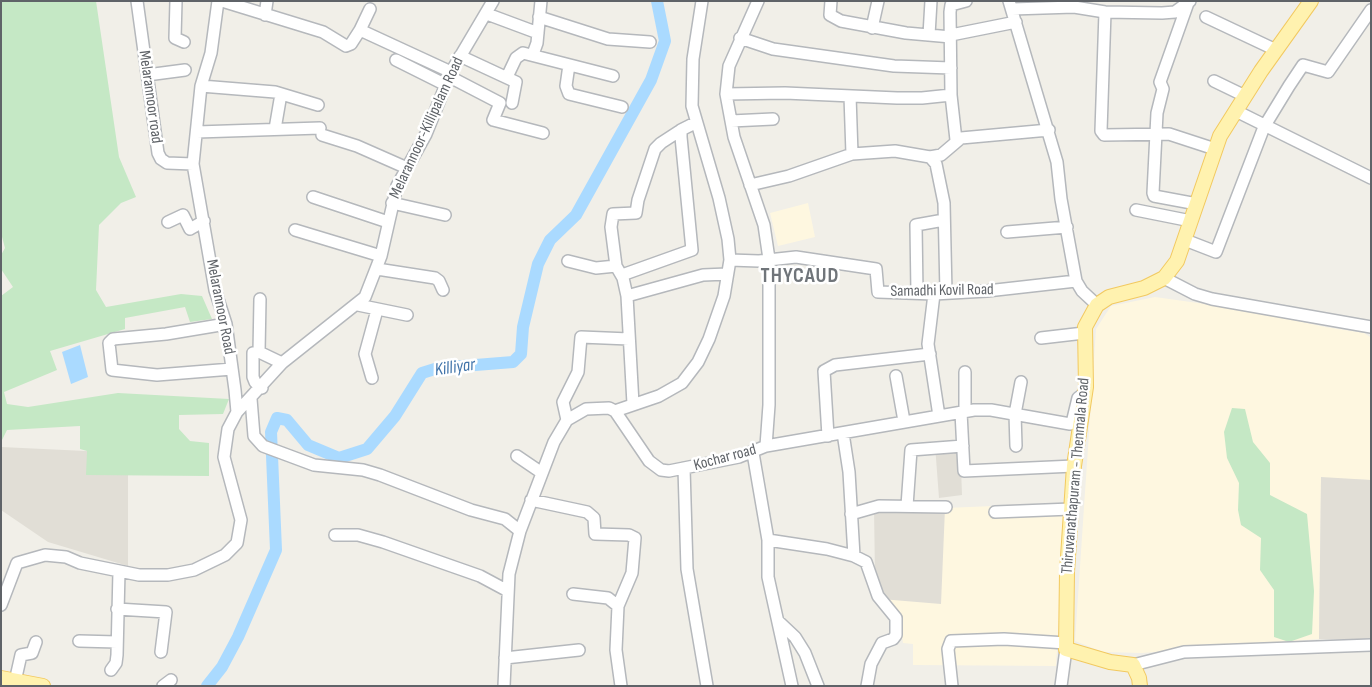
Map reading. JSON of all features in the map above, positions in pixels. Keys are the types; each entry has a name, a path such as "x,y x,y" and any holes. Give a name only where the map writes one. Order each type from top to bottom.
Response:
{"main road":[{"path":"1097,305 1109,297 1144,288 1164,278 1177,261 1220,136 1276,50 1311,1"},
{"name":"Thiruvanathapuram - Thenmala Road","path":"1066,646 1065,623 1074,466 1086,394 1084,333 1088,320 1097,305"},
{"path":"1066,646 1110,662 1133,665 1139,678 1140,686"},
{"path":"10,682 43,686"}],"street":[{"name":"Melarannoor road","path":"137,1 154,139 161,159 167,163 193,164"},
{"path":"176,1 175,38 184,42"},
{"name":"Melarannoor Road","path":"218,1 211,53 201,86 193,164 215,290 226,324 237,412"},
{"path":"222,1 323,32 346,46 351,44 370,9"},
{"path":"265,14 267,1"},
{"name":"Melarannoor-Killipalam Road","path":"237,412 262,388 282,363 358,305 365,297 381,256 392,203 407,168 426,134 460,56 487,14 493,1"},
{"path":"533,54 538,32 541,1"},
{"path":"504,686 509,574 520,531 531,500 554,442 566,420 586,409 609,408 615,411 659,396 682,383 698,362 709,339 724,296 730,260 719,198 692,106 693,59 702,1"},
{"name":"Kochar road","path":"615,411 655,467 669,471 753,453 766,446 769,375 769,258 764,225 734,137 726,94 729,66 758,1"},
{"path":"831,1 830,12 833,18 872,28 929,35 951,36 1016,22"},
{"path":"872,28 878,1"},
{"path":"929,35 931,1"},
{"path":"956,140 951,95 951,5 966,1"},
{"path":"1097,305 1082,292 1076,281 1061,198 1057,162 1011,5 1074,7 1105,12 1129,6 1162,13 1175,12 1189,2"},
{"path":"1189,2 1160,82 1164,89 1157,113 1154,196 1197,204"},
{"path":"1184,240 1216,252 1264,127 1302,65 1328,72 1360,22 1371,10"},
{"path":"1105,12 1101,131 1104,135 1169,134 1215,149"},
{"path":"487,14 538,32"},
{"path":"538,17 608,39 650,42"},
{"path":"1206,17 1276,50"},
{"path":"1360,22 1371,29"},
{"path":"360,30 500,103 493,120 543,134"},
{"path":"740,38 773,49 894,66 951,68"},
{"path":"507,77 520,55 533,54 613,76"},
{"path":"460,56 507,77 516,84 512,103"},
{"path":"396,60 449,78"},
{"path":"569,65 566,86 569,94 622,107"},
{"path":"147,75 186,70"},
{"path":"1214,81 1245,96"},
{"path":"201,86 281,94 318,105"},
{"path":"726,94 785,93 922,98 951,95"},
{"path":"276,129 281,94"},
{"path":"850,96 852,154"},
{"path":"1236,111 1264,127 1371,178"},
{"path":"731,121 773,119"},
{"path":"633,404 627,296 619,271 611,226 613,214 636,213 638,200 655,150 661,143 696,123"},
{"path":"197,132 276,129 321,131 407,168"},
{"path":"568,261 619,271 692,250 682,130"},
{"path":"750,185 789,176 852,154 895,151 930,157 941,155 956,140 962,138 1049,130"},
{"path":"930,157 936,164 944,203 946,293"},
{"path":"313,197 388,222"},
{"path":"392,203 446,216"},
{"path":"1136,210 1191,221"},
{"path":"168,222 183,215 190,229 204,221"},
{"path":"917,293 916,225 944,220"},
{"path":"1007,232 1067,227"},
{"path":"295,230 381,256"},
{"name":"Samadhi Kovil Road","path":"769,258 796,257 876,269 878,292 934,294 1003,290 1076,281"},
{"path":"730,260 759,261 769,258"},
{"path":"377,269 435,278 439,281 442,290"},
{"path":"627,296 703,275 727,274"},
{"path":"1164,278 1203,297 1371,327"},
{"path":"934,294 928,335 939,416"},
{"path":"259,352 260,299"},
{"path":"358,305 407,315"},
{"path":"372,378 365,354 377,310"},
{"path":"226,324 166,334 113,339 110,343 112,370 157,375 232,369"},
{"path":"1041,338 1084,333"},
{"path":"566,420 563,402 578,372 581,337 629,340"},
{"path":"262,388 255,382 253,377 253,353 259,352 282,363"},
{"path":"828,436 824,371 835,365 930,354"},
{"path":"965,372 962,446 964,471 1074,466"},
{"path":"896,376 904,421"},
{"path":"1016,446 1015,414 1021,382"},
{"path":"766,446 963,412 991,410 1071,424 1079,397 1086,394"},
{"path":"251,399 254,436 263,446 314,465 363,470 380,475 471,510 505,520 520,531"},
{"path":"2,602 17,563 45,555 66,557 80,563 139,575 168,575 194,570 232,550 241,532 241,520 224,457 228,429 237,412"},
{"path":"843,433 849,472 854,556"},
{"path":"907,506 911,450 962,446"},
{"path":"753,453 768,540 768,577 792,686"},
{"path":"518,456 542,473"},
{"path":"684,468 688,570 707,686"},
{"path":"531,500 587,512 594,518 595,534 629,535 635,538 632,574 618,606 616,650 621,686"},
{"path":"851,514 879,506 946,507"},
{"path":"994,512 1071,509"},
{"path":"335,535 358,535 382,542 480,576 508,591"},
{"path":"768,540 854,556 866,562 878,596 896,618 896,635 893,639 882,643 871,664 867,686"},
{"path":"111,670 116,663 119,571"},
{"path":"573,594 608,598 618,606"},
{"path":"117,609 166,612 161,652"},
{"path":"778,621 795,637 805,653 818,686"},
{"path":"952,686 948,650 951,641 1004,639 1066,646 1061,686"},
{"path":"79,641 117,642"},
{"path":"10,682 21,655 32,653 36,642"},
{"path":"1133,665 1184,652 1371,645"},
{"path":"505,658 579,650"}],"shaded area":[{"path":"808,203 815,237 778,246 770,213"},
{"path":"1155,297 1248,310 1325,327 1364,333 1370,337 1371,480 1321,478 1319,639 1142,653 1103,652 1075,641 1096,329 1111,306"},
{"path":"960,440 962,495 939,498 935,445"},
{"path":"1,447 128,453 128,566 48,542 1,510"},
{"path":"1321,477 1371,480 1371,640 1319,639"},
{"path":"1066,503 1056,666 913,665 913,644 903,643 898,610 881,599 945,508"},
{"path":"945,508 941,604 881,599 875,575 874,509"}],"green space":[{"path":"1,1 96,1 119,157 136,197 121,203 99,225 96,290 106,307 181,294 202,296 212,319 190,322 185,307 125,318 125,329 50,351 57,370 4,392 7,404 28,407 118,393 229,399 223,414 179,415 179,429 190,441 209,443 209,476 86,475 87,451 80,449 80,426 7,430 1,442 1,296 13,287 1,269 1,255 5,248 1,233"},
{"path":"1232,408 1245,409 1253,442 1270,463 1270,495 1307,514 1314,591 1312,634 1289,642 1274,637 1274,590 1260,570 1261,538 1241,525 1238,510 1239,483 1227,458 1224,432"}],"water":[{"path":"80,345 88,377 71,384 62,352"}],"waterway":[{"name":"Killiyar","path":"207,686 222,667 238,637 276,550 271,432 277,418 287,420 308,445 339,458 367,449 395,416 422,373 438,368 513,362 521,354 523,327 538,264 550,240 576,215 651,80 665,41 657,1"}],"district":[{"name":"THYCAUD","path":"800,277"}]}
